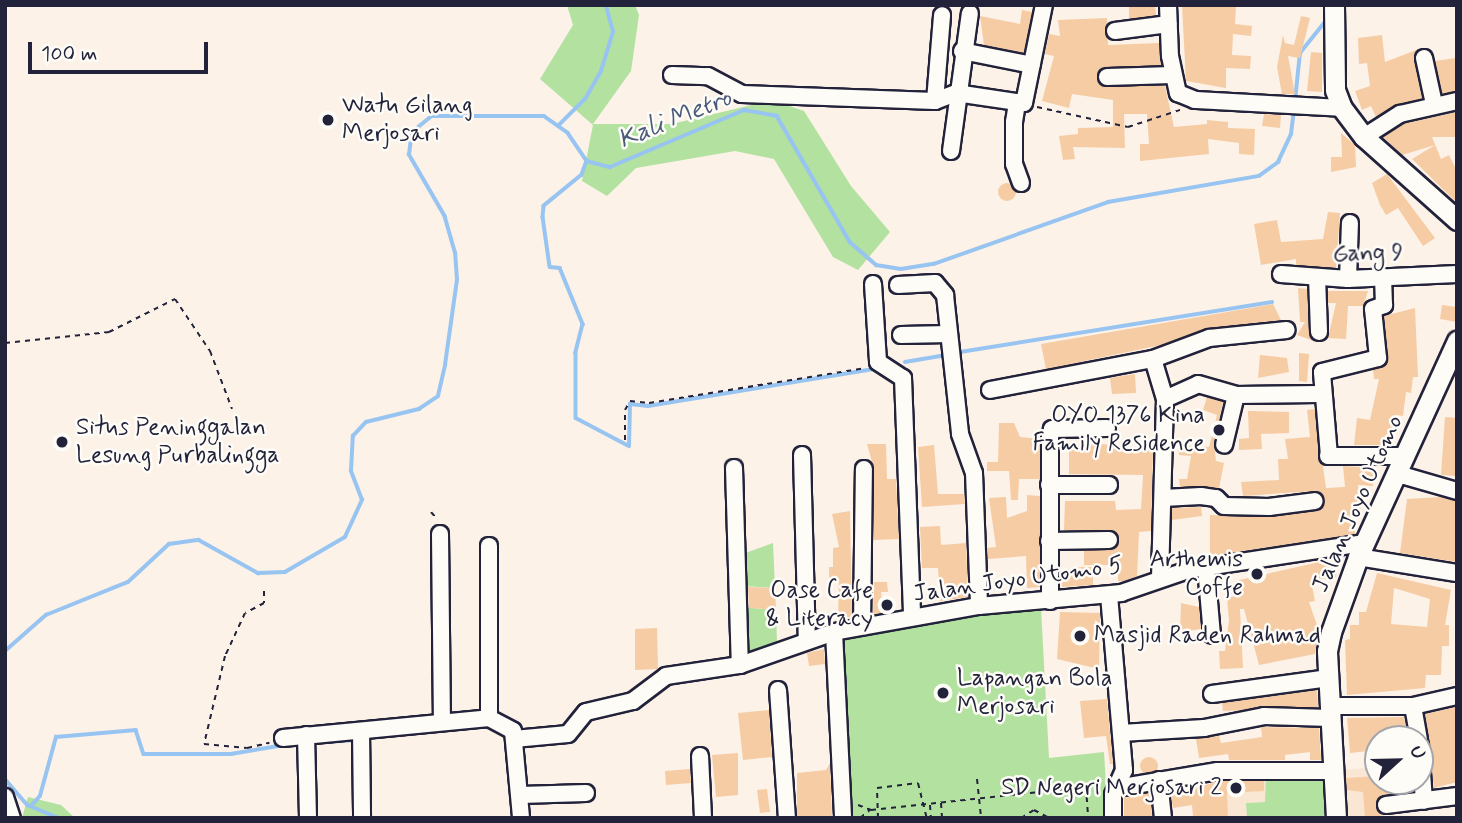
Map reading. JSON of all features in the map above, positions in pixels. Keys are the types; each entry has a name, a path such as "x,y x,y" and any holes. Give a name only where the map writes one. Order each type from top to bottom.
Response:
{"main road":[{"path":"1334,5 1335,90 1342,108 1364,137 1457,220"},
{"name":"Jalan Joyo Utomo","path":"1336,818 1329,678 1331,632 1362,550 1457,341"}],"street":[{"path":"1021,183 1012,149 1044,5"},
{"path":"1168,5 1172,75 1178,93 1195,100 1342,108"},
{"path":"951,151 956,93 970,13"},
{"path":"935,101 942,15"},
{"path":"1115,31 1169,24"},
{"path":"962,51 1032,65"},
{"path":"1424,58 1434,104"},
{"path":"672,75 708,76 742,94 935,101 956,93 1021,103"},
{"path":"1107,76 1172,75"},
{"path":"1364,137 1400,114 1434,104 1457,101"},
{"path":"1348,279 1350,223"},
{"name":"Gang 9","path":"1280,274 1348,279 1457,274"},
{"path":"1317,277 1319,332"},
{"path":"1383,277 1384,304 1373,309 1378,358 1322,372 1329,456 1402,465 1457,491"},
{"path":"873,284 879,365 898,370 903,378 912,616"},
{"path":"898,285 940,285 949,334 960,434 974,473 979,606"},
{"path":"990,390 1153,359 1209,338 1287,330"},
{"path":"901,335 949,334"},
{"path":"1153,359 1165,399 1160,578"},
{"path":"1165,399 1198,384 1236,395 1318,394"},
{"path":"1224,445 1236,395"},
{"path":"1050,601 1049,485 1052,429 1107,428"},
{"path":"802,454 807,640"},
{"path":"734,468 740,665"},
{"path":"862,626 864,469"},
{"path":"1049,485 1109,485"},
{"path":"1163,498 1201,496 1216,498 1224,506 1258,507 1315,501"},
{"path":"440,534 442,720"},
{"path":"1049,541 1109,540"},
{"path":"489,546 489,718"},
{"name":"Jalan Joyo Utomo 5","path":"514,739 568,734 586,712 633,701 654,683 680,675 740,665 807,640 834,637 862,626 912,616 979,606 1109,595 1206,566 1362,550 1457,573"},
{"path":"1206,566 1212,635"},
{"path":"1109,595 1124,771 1117,788 1113,818"},
{"path":"834,637 843,818"},
{"path":"1212,695 1329,678"},
{"path":"778,690 787,818"},
{"path":"1121,733 1213,726 1264,716 1413,706 1457,696"},
{"path":"1413,706 1416,725"},
{"path":"283,737 361,731 442,720 489,718 513,732 521,818"},
{"path":"361,731 362,818"},
{"path":"306,735 308,818"},
{"path":"700,756 703,818"},
{"path":"1117,788 1218,771 1332,771"},
{"path":"1159,780 1163,818"},
{"path":"520,795 586,793"},
{"path":"1424,795 1424,801"},
{"path":"1386,805 1457,796"},
{"path":"5,797 12,818"}],"path":[{"path":"1021,103 1128,127 1195,100"},
{"path":"5,343 109,332 175,299 210,351 232,409"},
{"path":"625,440 630,401 649,403 879,365"},
{"path":"264,591 264,603 245,613 226,656 204,744 247,748 283,737"},
{"path":"977,779 981,818"},
{"path":"878,818 876,791 892,786 920,784 926,818"},
{"path":"860,818 877,809 1086,787 1088,818"},
{"path":"940,802 942,818"},
{"path":"930,804 931,818"},
{"path":"1021,818 1034,810 1049,818"}],"shaded area":[{"path":"1364,768 1364,795 1382,795 1385,818 1343,818 1339,770"},
{"name":"SD Negeri Merjosari 2","path":"1266,773 1266,802 1246,803 1247,818 1209,818 1206,774"}],"green space":[{"path":"567,5 635,5 639,15 631,71 593,124 672,124 772,100 804,111 851,186 890,232 858,270 833,257 774,159 735,151 636,168 607,196 582,181 593,125 540,79 573,25"},
{"path":"773,543 775,588 741,586 740,555"},
{"path":"741,607 776,610 777,644 743,654"},
{"path":"1041,608 1049,758 1104,752 1108,818 850,818 840,636 965,613"},
{"path":"1266,773 1324,775 1326,818 1247,818 1246,803 1265,802"},
{"path":"28,797 61,805 75,818 22,818"}],"building":[{"path":"1129,5 1155,5 1156,15 1129,19"},
{"path":"1182,5 1236,5 1235,24 1252,26 1251,36 1233,34 1232,55 1251,56 1250,69 1226,68 1226,88 1186,81"},
{"path":"1022,10 1032,12 1024,53 984,45 980,16 1020,24"},
{"path":"1301,16 1310,18 1300,58 1288,56 1295,94 1282,94 1277,67 1283,35 1285,43 1294,45"},
{"path":"1107,18 1108,45 1159,43 1161,65 1102,68 1097,77 1101,86 1165,86 1174,127 1207,124 1207,120 1228,122 1228,128 1255,129 1254,155 1239,154 1239,143 1208,139 1209,154 1140,161 1140,144 1149,144 1147,114 1124,114 1125,148 1073,147 1075,159 1063,160 1059,136 1078,134 1078,128 1113,127 1113,100 1072,94 1069,108 1042,101 1054,56 1045,54 1049,34 1060,36 1058,20"},
{"path":"1382,35 1385,62 1419,49 1414,60 1422,98 1376,117 1371,106 1362,110 1355,91 1370,86 1367,63 1359,64 1358,38"},
{"path":"1311,52 1322,53 1322,92 1307,91"},
{"path":"1456,58 1457,91 1442,94 1435,61"},
{"path":"1457,112 1457,137 1432,137 1441,159 1449,155 1457,171 1457,203 1412,159 1435,145 1402,155 1383,137 1404,124"},
{"path":"1264,114 1281,115 1280,128 1262,126"},
{"path":"1341,133 1355,145 1356,167 1331,172 1331,157 1342,157"},
{"path":"1387,174 1435,238 1423,246 1398,208 1386,215 1380,205 1372,183"},
{"path":"1007,183 1013,186 1016,192 1013,198 1007,201 1001,198 998,192 1001,186"},
{"path":"1328,212 1340,213 1336,268 1296,265 1296,259 1261,265 1254,224 1277,220 1281,242 1323,239"},
{"path":"1298,288 1307,289 1309,332 1314,341 1297,335 1305,322 1300,322"},
{"path":"1328,291 1368,291 1363,306 1348,306 1346,339 1328,338 1336,303 1328,303"},
{"path":"1273,304 1281,320 1208,328 1161,345 1046,369 1041,344"},
{"path":"1442,305 1457,307 1457,322 1440,319"},
{"path":"1415,308 1418,377 1413,377 1411,393 1406,392 1403,416 1397,415 1385,445 1354,445 1357,418 1370,420 1379,379 1374,379 1373,370 1388,363 1384,316"},
{"path":"1299,353 1309,354 1307,382 1299,381"},
{"path":"1260,355 1287,358 1289,372 1258,378"},
{"path":"1135,374 1136,393 1112,394 1110,378"},
{"path":"1207,397 1223,402 1214,443 1216,461 1224,463 1219,488 1180,487 1179,479 1187,479 1191,456 1179,455 1178,445 1209,447 1217,415 1203,410"},
{"path":"1315,409 1326,488 1345,487 1343,466 1374,468 1373,486 1358,485 1361,514 1354,514 1355,534 1210,556 1210,515 1270,517 1324,506 1324,495 1314,491 1243,496 1241,482 1279,480 1278,459 1288,459 1285,439 1310,437 1307,410"},
{"path":"1248,411 1289,412 1289,433 1261,434 1262,449 1239,450 1239,439 1249,438"},
{"path":"1445,417 1457,418 1457,476 1441,475"},
{"path":"999,423 1014,423 1020,437 1040,439 1040,479 1019,479 1018,500 1011,500 1009,471 987,471 987,462 998,462"},
{"path":"1091,443 1153,449 1151,531 1139,532 1137,576 1124,581 1118,581 1118,565 1084,565 1084,551 1118,546 1115,531 1064,530 1065,501 1115,501 1116,510 1141,509 1143,475 1069,474 1069,446"},
{"path":"867,444 886,444 887,479 896,479 899,539 874,540 874,469"},
{"path":"934,445 938,494 964,494 965,504 922,507 918,447"},
{"path":"1027,495 1040,496 1040,587 1027,588 1026,556 988,559 987,548 996,547 989,498 1006,497 1007,518 1027,511"},
{"path":"1441,497 1457,501 1457,562 1400,553 1407,499"},
{"path":"1201,507 1202,516 1172,520 1172,508"},
{"path":"850,511 852,617 838,618 839,580 829,580 829,567 833,567 833,548 839,547 832,514"},
{"path":"940,526 941,545 966,543 968,597 940,601 938,568 922,568 920,527"},
{"path":"1338,558 1336,577 1311,581 1315,601 1309,602 1319,631 1315,654 1259,665 1244,609 1240,609 1243,668 1220,669 1219,651 1225,651 1229,621 1227,597 1242,596 1239,580"},
{"path":"1093,567 1093,585 1062,587 1063,570"},
{"path":"1377,573 1451,590 1445,625 1449,625 1449,646 1442,646 1441,675 1426,675 1425,688 1347,695 1345,640 1350,639 1350,625 1359,625 1359,612 1366,612","holes":["1394,588 1430,599 1427,627 1391,624"]},
{"path":"874,582 887,582 888,592 881,592 883,613 873,614"},
{"path":"748,587 775,588 776,610 749,608"},
{"path":"1181,603 1199,607 1201,629 1180,632"},
{"name":"Masjid Raden Rahmad","path":"1060,612 1100,613 1099,669 1057,659"},
{"path":"657,628 658,669 635,670 635,629"},
{"path":"824,649 825,664 809,666 807,653"},
{"path":"1317,690 1318,707 1223,711 1222,703"},
{"path":"1107,699 1113,764 1110,764 1106,736 1084,738 1080,701"},
{"path":"1457,707 1457,782 1434,788 1434,725 1426,725 1425,714"},
{"path":"769,710 772,757 743,760 738,713"},
{"path":"1404,717 1405,725 1364,725 1364,752 1350,753 1347,718"},
{"path":"1261,727 1319,728 1321,760 1310,760 1310,752 1285,755 1285,760 1229,760 1228,754 1199,758 1196,739 1219,736 1221,743 1262,737"},
{"path":"738,753 738,795 716,797 712,755"},
{"path":"1149,757 1155,760 1158,766 1155,772 1149,775 1143,772 1140,766 1143,760"},
{"path":"830,763 832,818 797,818 797,773 826,770"},
{"path":"690,769 691,783 666,785 665,771"},
{"path":"1364,777 1364,795 1386,795 1380,796 1376,806 1382,818 1365,818 1363,792 1347,790 1346,778"},
{"path":"1220,781 1264,781 1264,791 1227,793 1228,818 1193,816 1192,805 1173,808 1171,795"},
{"path":"767,789 770,812 760,813 757,790"},
{"path":"1150,793 1152,818 1124,818 1124,798"}],"waterway":[{"path":"558,126 585,99 601,71 613,32 606,5"},
{"name":"Kali Metro","path":"1295,101 1300,53 1328,18"},
{"name":"Kali Metro","path":"5,651 46,615 128,582 169,544 199,540 258,573 285,572 345,537 362,500 351,471 353,436 366,422 419,409 438,396 445,365 457,280 455,253 445,217 409,155 412,132 432,116 544,116 568,133 587,161 610,167 744,110 777,116 850,242 876,265 901,269 934,264 1108,202 1259,176 1278,162 1291,134 1294,109"},
{"path":"587,161 582,175 544,206 543,217 550,267 560,268 583,324 576,353 576,418 629,446 630,404 648,406 875,369"},
{"path":"960,352 1272,302"},
{"path":"905,362 947,355"},
{"path":"31,806 40,796 56,737 136,730 144,754 231,754 284,745"},
{"path":"312,743 351,740"},
{"path":"5,779 28,805 58,818"}],"place":[{"name":"Watu Gilang Merjosari","path":"328,120"},
{"name":"OYO 1376 Kina Family Residence","path":"1219,430"},
{"name":"Situs Peninggalan Lesung Purbalingga","path":"62,442"},
{"name":"Arthemis Coffe","path":"1257,574"},
{"name":"Oase Cafe & Literacy","path":"887,605"},
{"name":"Masjid Raden Rahmad","path":"1080,636"},
{"name":"Lapangan Bola Merjosari","path":"943,693"},
{"name":"SD Negeri Merjosari 2","path":"1236,788"}]}
